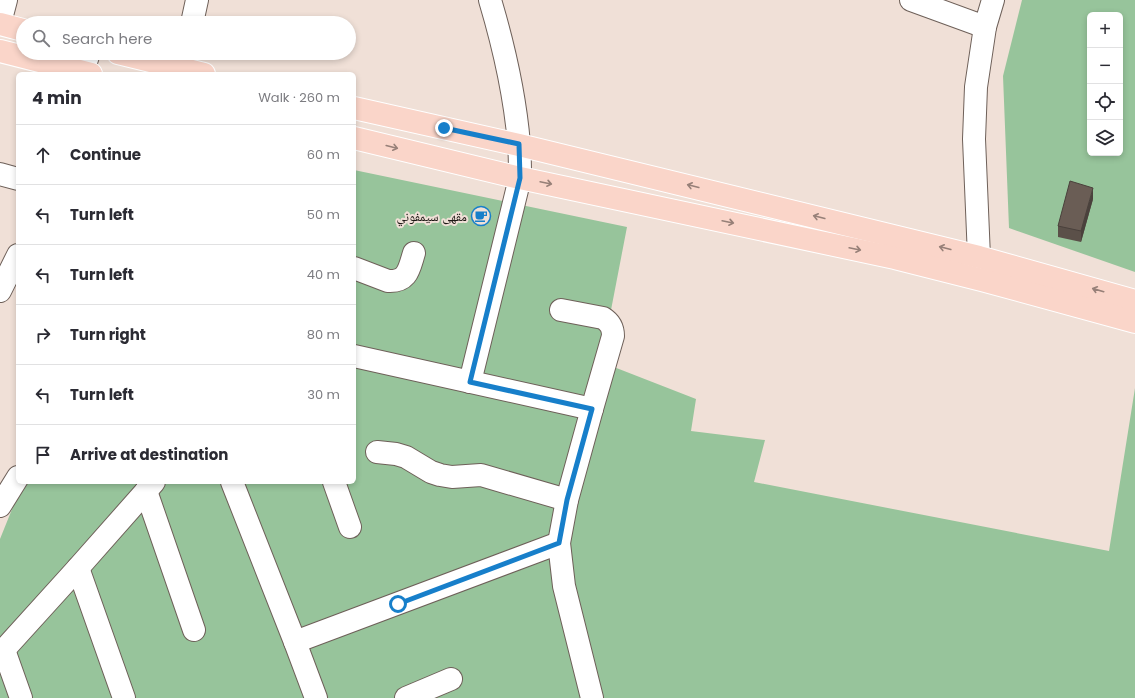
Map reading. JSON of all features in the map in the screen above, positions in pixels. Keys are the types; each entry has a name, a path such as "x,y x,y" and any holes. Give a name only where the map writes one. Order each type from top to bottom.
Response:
{"main road":[{"path":"0,24 16,28"},
{"path":"0,52 16,55"},
{"path":"43,60 86,68"},
{"path":"161,60 191,65"},
{"path":"356,108 519,144 979,257 1135,301"},
{"path":"356,138 520,178 895,258 1135,322"}],"street":[{"path":"0,24 6,0"},
{"path":"194,16 197,0"},
{"path":"470,382 520,178 519,144 512,92 497,21 490,0"},
{"path":"911,0 985,27"},
{"path":"982,280 979,257 974,139 976,87 985,27 993,0"},
{"path":"0,174 16,178"},
{"path":"356,269 394,281 405,276 408,272 414,253"},
{"path":"0,291 16,259"},
{"path":"561,310 603,318 608,321 613,330 613,336 567,500 559,543 564,586 592,698"},
{"path":"356,356 592,409"},
{"path":"377,452 396,454 406,457 431,472 440,475 452,477 481,476 567,500"},
{"path":"0,506 16,480"},
{"path":"233,484 316,698"},
{"path":"335,484 350,527"},
{"path":"21,698 2,652 150,486"},
{"path":"150,486 194,630"},
{"path":"295,642 559,543"},
{"path":"78,568 124,698"},
{"path":"406,698 451,679"}],"green space":[{"path":"1022,0 1135,0 1135,272 1009,228 1003,76"},
{"path":"356,170 627,227 601,362 696,399 691,431 765,440 754,482 1109,551 1135,388 1135,698 0,698 0,539 22,484 356,484"}],"building":[{"path":"1070,181 1093,188 1081,231 1058,226"}],"place":[{"name":"مقهى سيمفوني","path":"481,216"}],"route":[{"path":"398,604 559,543 567,500 592,409 470,382 520,178 519,144 444,128"}]}
